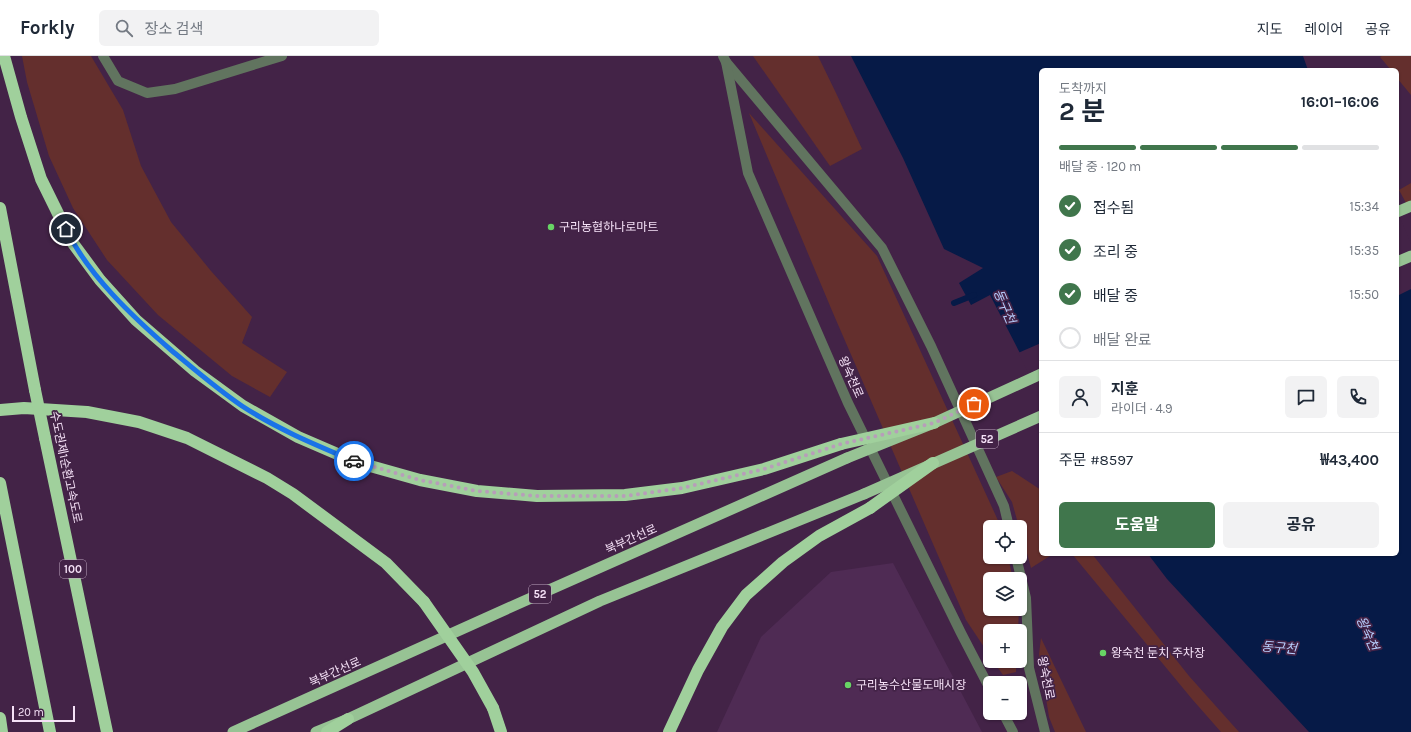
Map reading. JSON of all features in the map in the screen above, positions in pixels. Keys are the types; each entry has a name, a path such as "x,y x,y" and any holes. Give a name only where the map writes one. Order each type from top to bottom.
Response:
{"highway":[{"path":"4,56 21,117 41,179 72,242 100,280 136,320 195,371 243,406 298,437 356,462 420,480 477,491 537,496 625,496 682,488 764,469 841,444 934,423"},
{"path":"1399,211 1411,206"},
{"name":"수도권제1순환고속도로","path":"0,208 35,390 107,732"},
{"path":"1399,261 1411,256"},
{"name":"북부간선로","path":"233,732 847,458 934,423 1039,375"},
{"path":"0,410 24,408 87,412 139,422 187,438 267,478 293,494 386,563 424,602 473,672 493,708 501,732"},
{"name":"52","path":"316,732 348,719 600,601 864,494 1039,417"},
{"path":"669,732 698,670 722,627 746,595 783,562 819,536 870,508 933,463"},
{"path":"0,484 49,728"},
{"path":"0,718 2,732"},
{"path":"327,732 348,719"},
{"path":"0,727 2,732"}],"street":[{"path":"103,56 118,81 147,93 175,89 282,56"},
{"name":"왕숙천로","path":"725,59 882,248 930,346 1004,506 1007,520"},
{"name":"왕숙천로","path":"725,59 748,173 848,403 984,676"},
{"name":"왕숙천로","path":"1018,564 1026,598 1028,668 1045,732"},
{"path":"1007,720 1013,732"}],"shaded area":[{"path":"22,56 91,56 123,110 141,166 171,222 211,271 252,317 242,343 287,372 270,397 232,376 158,315 107,260 73,208 49,156 27,82"},
{"path":"753,56 818,56 862,149 830,166"},
{"path":"1411,56 1411,95 1399,80 1399,68 1389,68 1380,57"},
{"path":"749,113 877,256 998,520 983,520 983,564 1010,564 1011,572 983,572 983,616 1019,616 1018,624 983,624 983,646 966,620 833,313"},
{"path":"1411,183 1411,212 1399,190"},
{"path":"1012,471 1039,489 1039,556 1050,556 1031,568 1027,553 1027,520 1017,520 1012,502 996,477"},
{"path":"1074,556 1094,556 1189,676 1239,732 1221,732"},
{"name":"구리농수산물도매시장","path":"893,563 982,732 717,732 761,637 831,572"},
{"path":"1041,638 1086,732 1055,732 1049,717 1039,654"},
{"path":"998,668 1016,668 1016,672 1003,675"}],"water":[{"path":"851,56 1303,56 1307,68 1039,68 1039,390 990,295 971,305 959,283 983,268 944,249 903,158"},
{"name":"왕숙천","path":"1399,221 1411,250 1411,732 1309,732 1167,579 1150,556 1399,556"}],"pier":[{"path":"1399,215 1411,244 1411,289 1399,295"},
{"path":"1039,344 1039,394 1018,353"}],"waterway":[{"name":"동구천","path":"954,303 974,295"}],"way so far":[{"path":"354,461 420,480 477,491 537,496 625,496 682,488 764,469 841,444 934,423 974,404"}],"place":[{"name":"구리농협하나로마트","path":"551,227"},
{"name":"왕숙천 둔치 주차장","path":"1103,653"},
{"name":"구리농수산물도매시장","path":"848,685"}],"route":[{"path":"66,229 72,242 100,280 136,320 195,371 243,406 298,437 354,461"}]}
